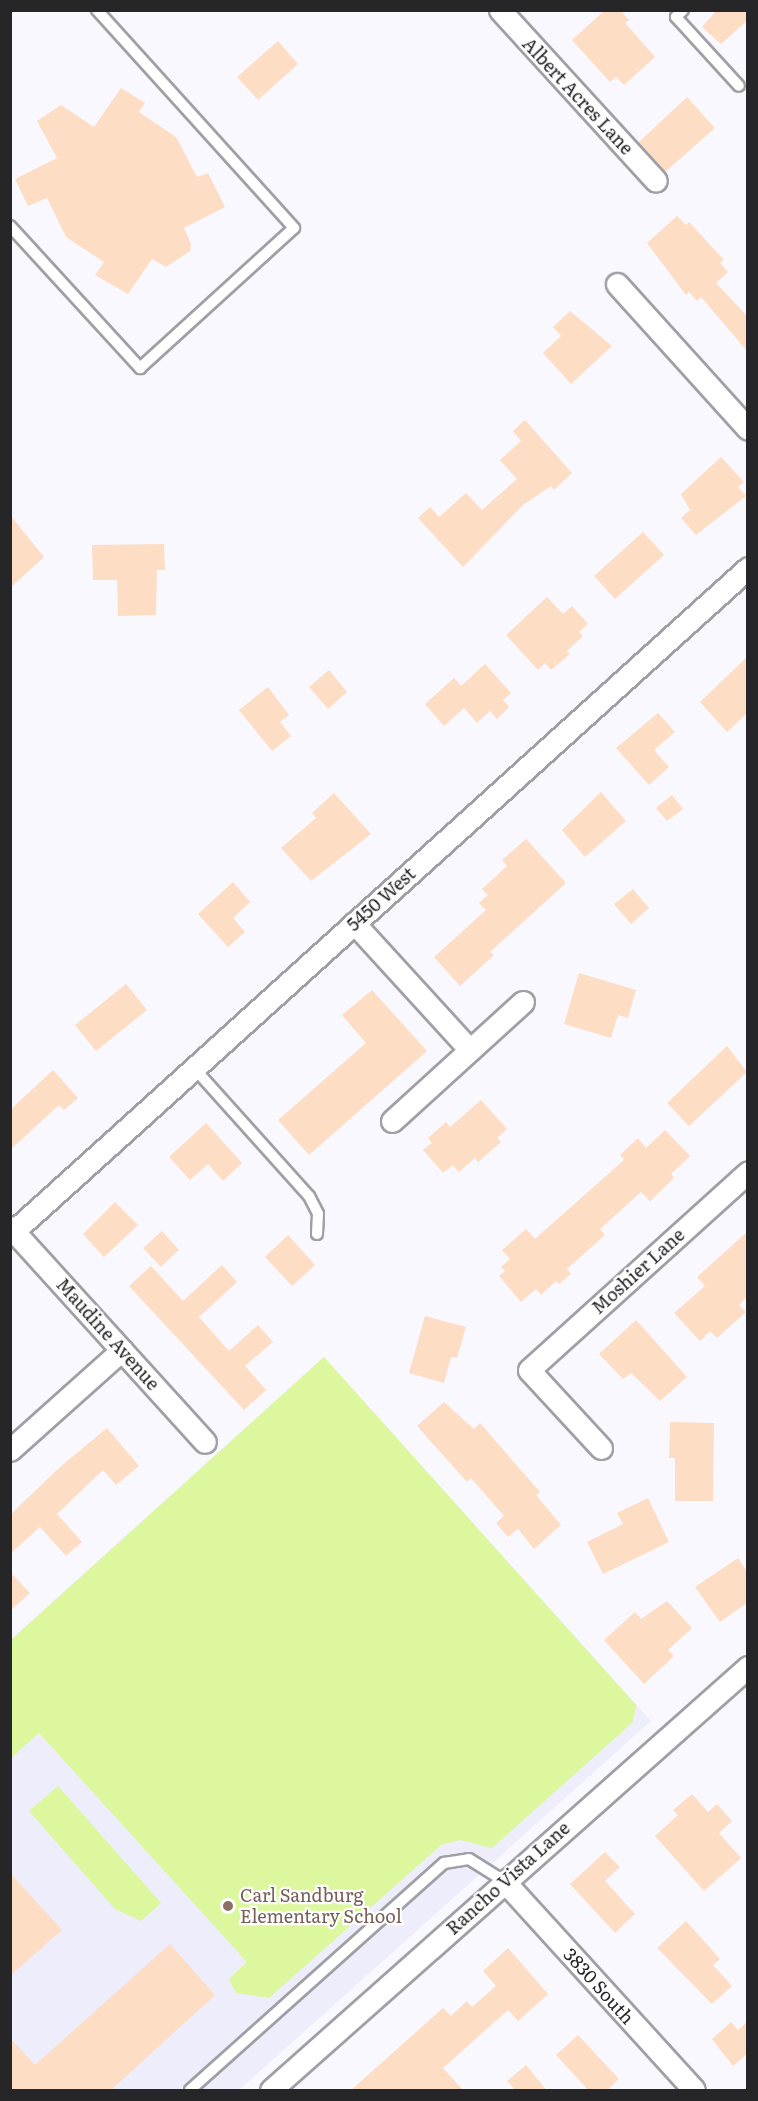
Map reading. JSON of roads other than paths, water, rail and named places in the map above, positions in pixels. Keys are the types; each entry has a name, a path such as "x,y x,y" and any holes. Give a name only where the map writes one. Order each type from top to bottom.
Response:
{"street":[{"name":"Albert Acres Lane","path":"500,10 657,181"},
{"path":"617,284 747,429"},
{"name":"5450 West","path":"13,1229 747,568"},
{"path":"354,923 470,1050"},
{"path":"392,1121 522,1002"},
{"name":"Moshier Lane","path":"601,1448 529,1370 747,1172"},
{"name":"Maudine Avenue","path":"13,1229 205,1442"},
{"path":"10,1450 122,1350"},
{"name":"Rancho Vista Lane","path":"271,2091 504,1881 747,1667"},
{"name":"3830 South","path":"504,1881 694,2091"}],"lane":[{"path":"10,226 140,368 294,228 97,10"},
{"path":"683,10 676,17 739,86"},
{"path":"194,1068 309,1196 318,1214 318,1234"},
{"path":"190,2091 444,1863 470,1858 504,1881"}],"place":[{"name":"Carl Sandburg Elementary School","path":"228,1906"}]}
